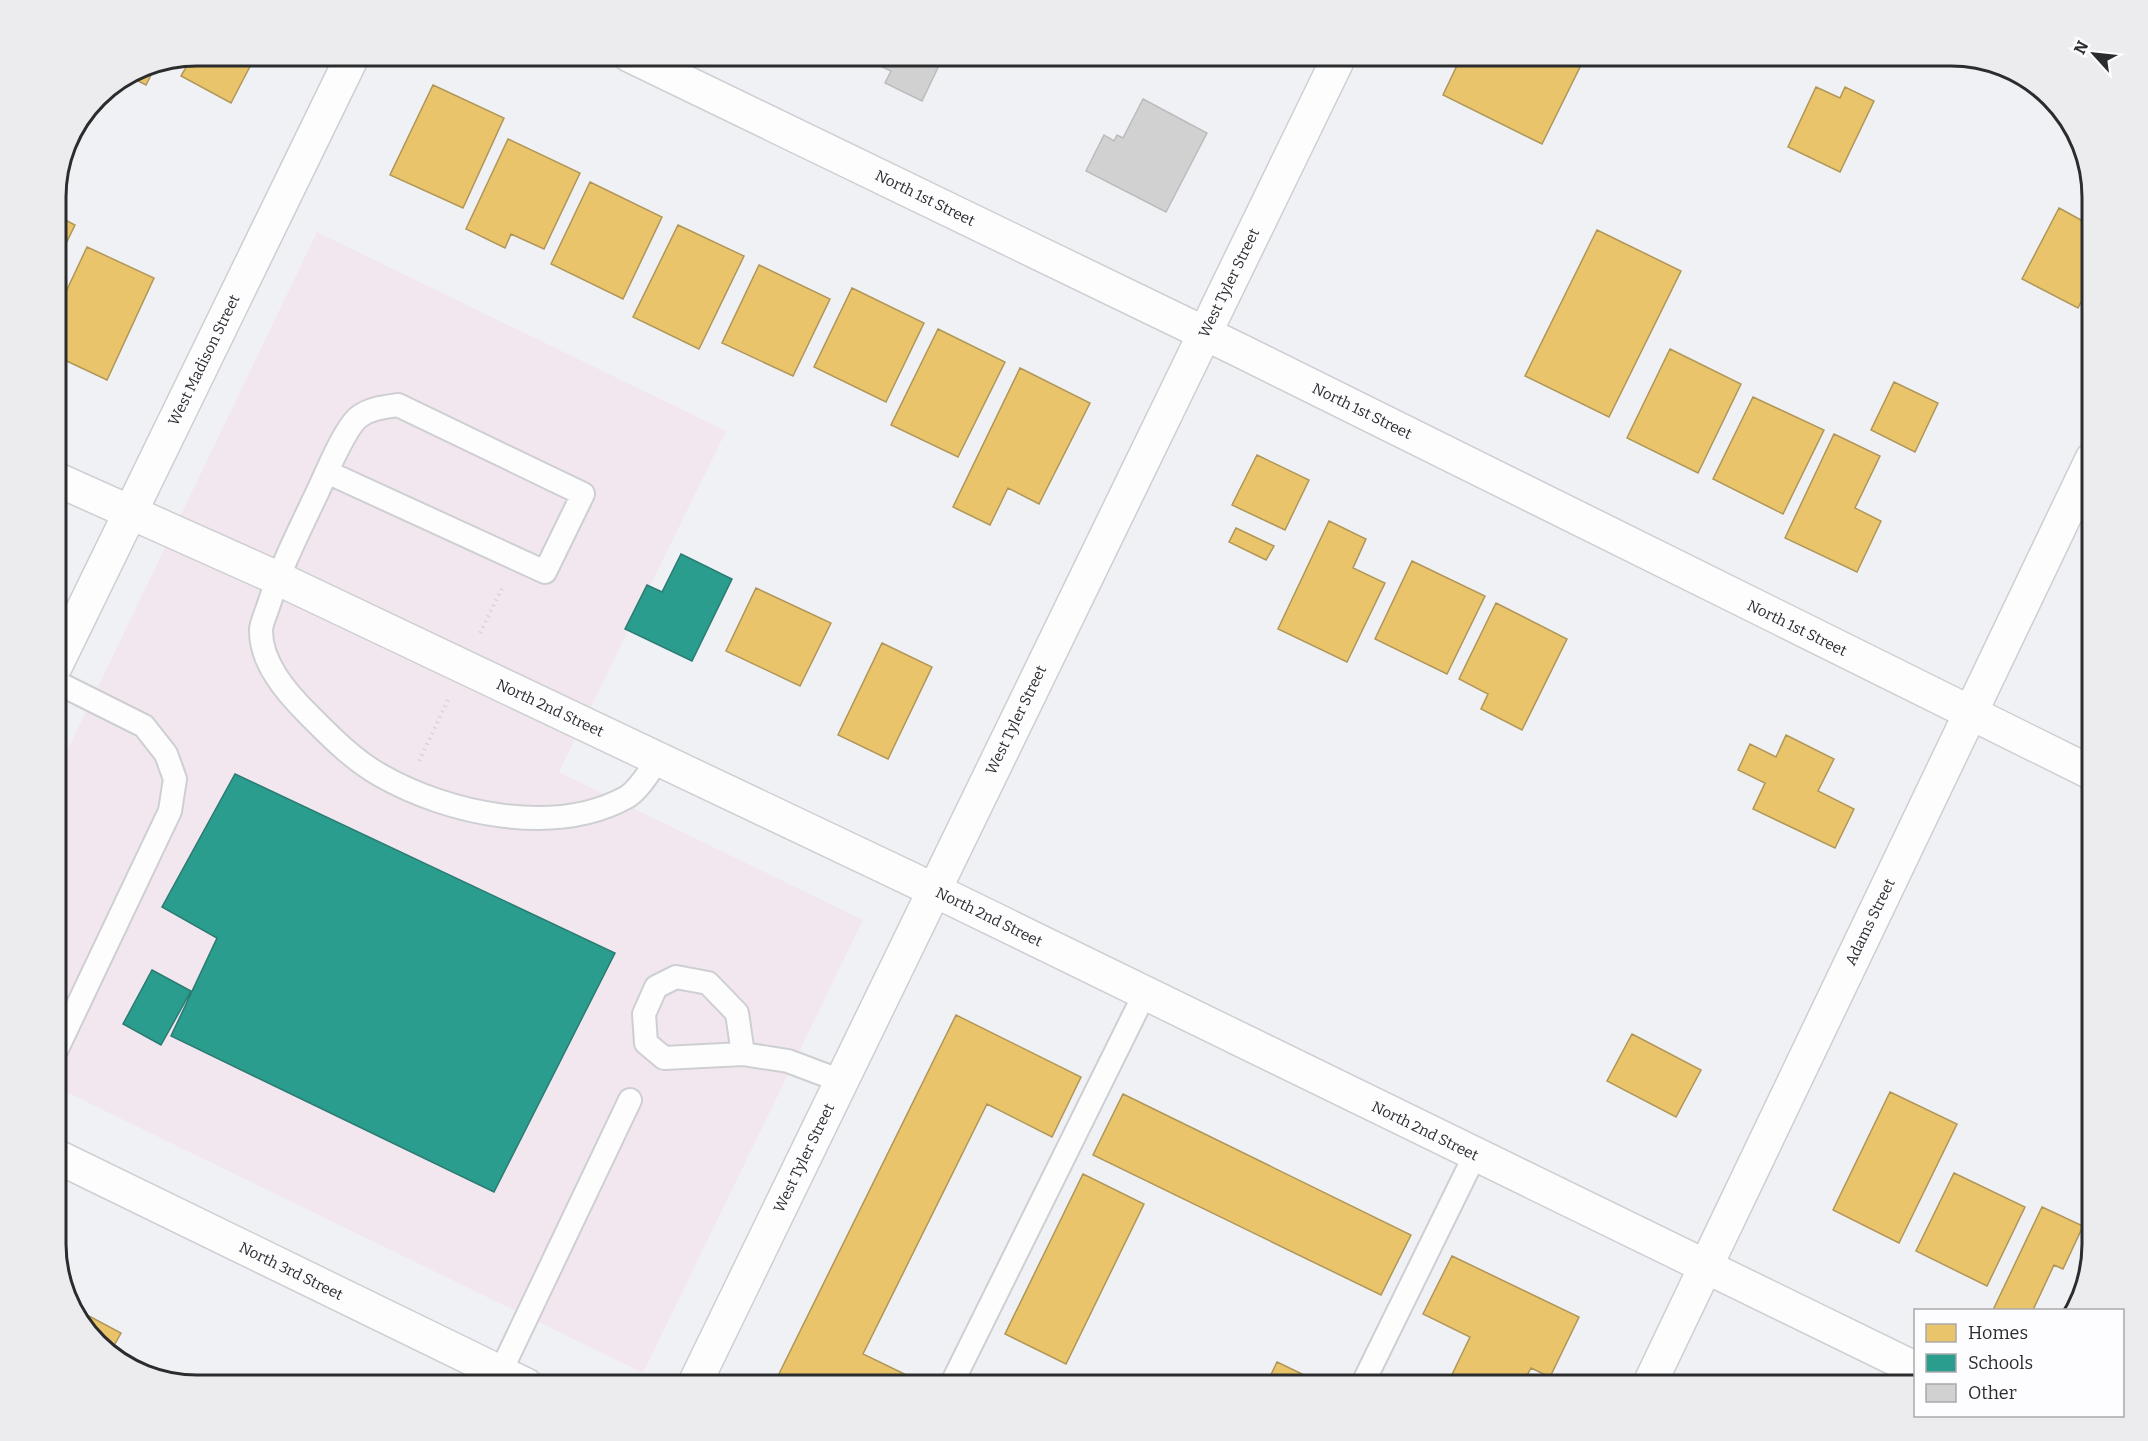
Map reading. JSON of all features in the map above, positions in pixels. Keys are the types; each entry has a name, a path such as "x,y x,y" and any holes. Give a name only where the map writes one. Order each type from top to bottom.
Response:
{"street":[{"name":"West Madison Street","path":"66,644 348,66"},
{"name":"North 1st Street","path":"650,66 1205,333 2082,768"},
{"name":"West Tyler Street","path":"699,1375 1335,66"},
{"name":"Adams Street","path":"1654,1375 2082,480"},
{"name":"North 2nd Street","path":"66,484 277,578 934,890 1914,1369"},
{"name":"North 3rd Street","path":"66,1161 505,1375"}],"lane":[{"path":"327,472 545,572 583,494 398,405 375,408 357,417 327,472 277,578 261,628 270,666 294,700 342,749 378,774 406,788 449,805 507,818 558,817 606,806 630,796 659,759"},
{"path":"66,687 144,726 166,754 175,779 170,811 66,1030"},
{"path":"743,1054 736,1013 708,983 676,976 656,987 644,1014 646,1043 664,1058 743,1054 788,1061 841,1081"},
{"path":"956,1375 1145,993"},
{"path":"515,1375 630,1100"},
{"path":"1367,1375 1475,1155"}],"shaded area":[{"path":"317,232 726,431 559,772 863,920 643,1373 66,1092 66,753"}],"building: Homes":[{"path":"250,66 231,103 181,76 186,67"},
{"path":"1457,66 1581,66 1542,144 1443,95"},
{"path":"151,74 146,85 138,81"},
{"path":"433,85 504,118 463,208 390,175"},
{"path":"1816,87 1840,98 1845,87 1874,101 1840,172 1788,147"},
{"path":"508,139 580,173 544,249 511,234 505,248 466,229"},
{"path":"590,182 662,217 623,299 551,264"},
{"path":"2059,208 2082,221 2082,300 2078,308 2022,279"},
{"path":"66,220 75,225 66,243"},
{"path":"678,225 744,256 699,349 633,317"},
{"path":"1597,230 1681,271 1609,417 1525,376"},
{"path":"87,247 154,278 107,380 66,361 66,292"},
{"path":"759,265 830,299 793,376 722,343"},
{"path":"852,288 924,323 886,402 814,367"},
{"path":"938,329 1005,362 958,457 891,425"},
{"path":"1670,349 1741,384 1698,473 1627,438"},
{"path":"1020,368 1090,403 1039,504 1008,488 990,525 953,507"},
{"path":"1894,382 1938,403 1915,452 1871,430"},
{"path":"1753,397 1824,430 1783,514 1713,479"},
{"path":"1834,434 1880,456 1855,508 1881,521 1857,572 1785,538"},
{"path":"1257,455 1309,480 1285,530 1232,505"},
{"path":"1329,521 1366,539 1353,568 1385,583 1347,662 1278,629"},
{"path":"1236,528 1274,546 1266,560 1229,542"},
{"path":"1412,561 1485,596 1447,674 1375,639"},
{"path":"756,588 831,623 800,686 726,651"},
{"path":"1496,603 1567,639 1522,730 1481,709 1488,694 1459,679"},
{"path":"882,643 932,667 888,759 838,735"},
{"path":"1786,735 1834,759 1818,791 1854,809 1835,848 1753,809 1765,783 1738,770 1750,744 1776,757"},
{"path":"956,1015 1081,1077 1052,1137 987,1104 863,1354 906,1375 778,1375"},
{"path":"1632,1034 1701,1070 1676,1117 1607,1081"},
{"path":"1890,1092 1957,1124 1899,1243 1833,1210"},
{"path":"1123,1094 1411,1235 1381,1295 1093,1155"},
{"path":"1954,1173 2025,1207 1987,1286 1916,1251"},
{"path":"1083,1174 1144,1204 1066,1364 1005,1334"},
{"path":"2042,1207 2082,1226 2063,1269 2054,1265 2033,1309 1993,1309"},
{"path":"1452,1256 1579,1317 1551,1375 1531,1368 1527,1375 1452,1375 1470,1337 1423,1314"},
{"path":"87,1315 121,1333 114,1346 104,1337"},
{"path":"1277,1362 1304,1375 1271,1375"}],"building: Schools":[{"path":"681,554 732,579 692,661 625,629 647,585 662,592"},
{"path":"235,774 615,953 494,1192 171,1036 217,938 162,907"},
{"path":"152,970 191,991 161,1045 123,1024"}],"building: Other":[{"path":"880,66 939,66 922,101 885,83 891,71"},
{"path":"1143,99 1207,133 1166,212 1086,171 1104,135 1114,141 1117,135 1123,138"}]}
